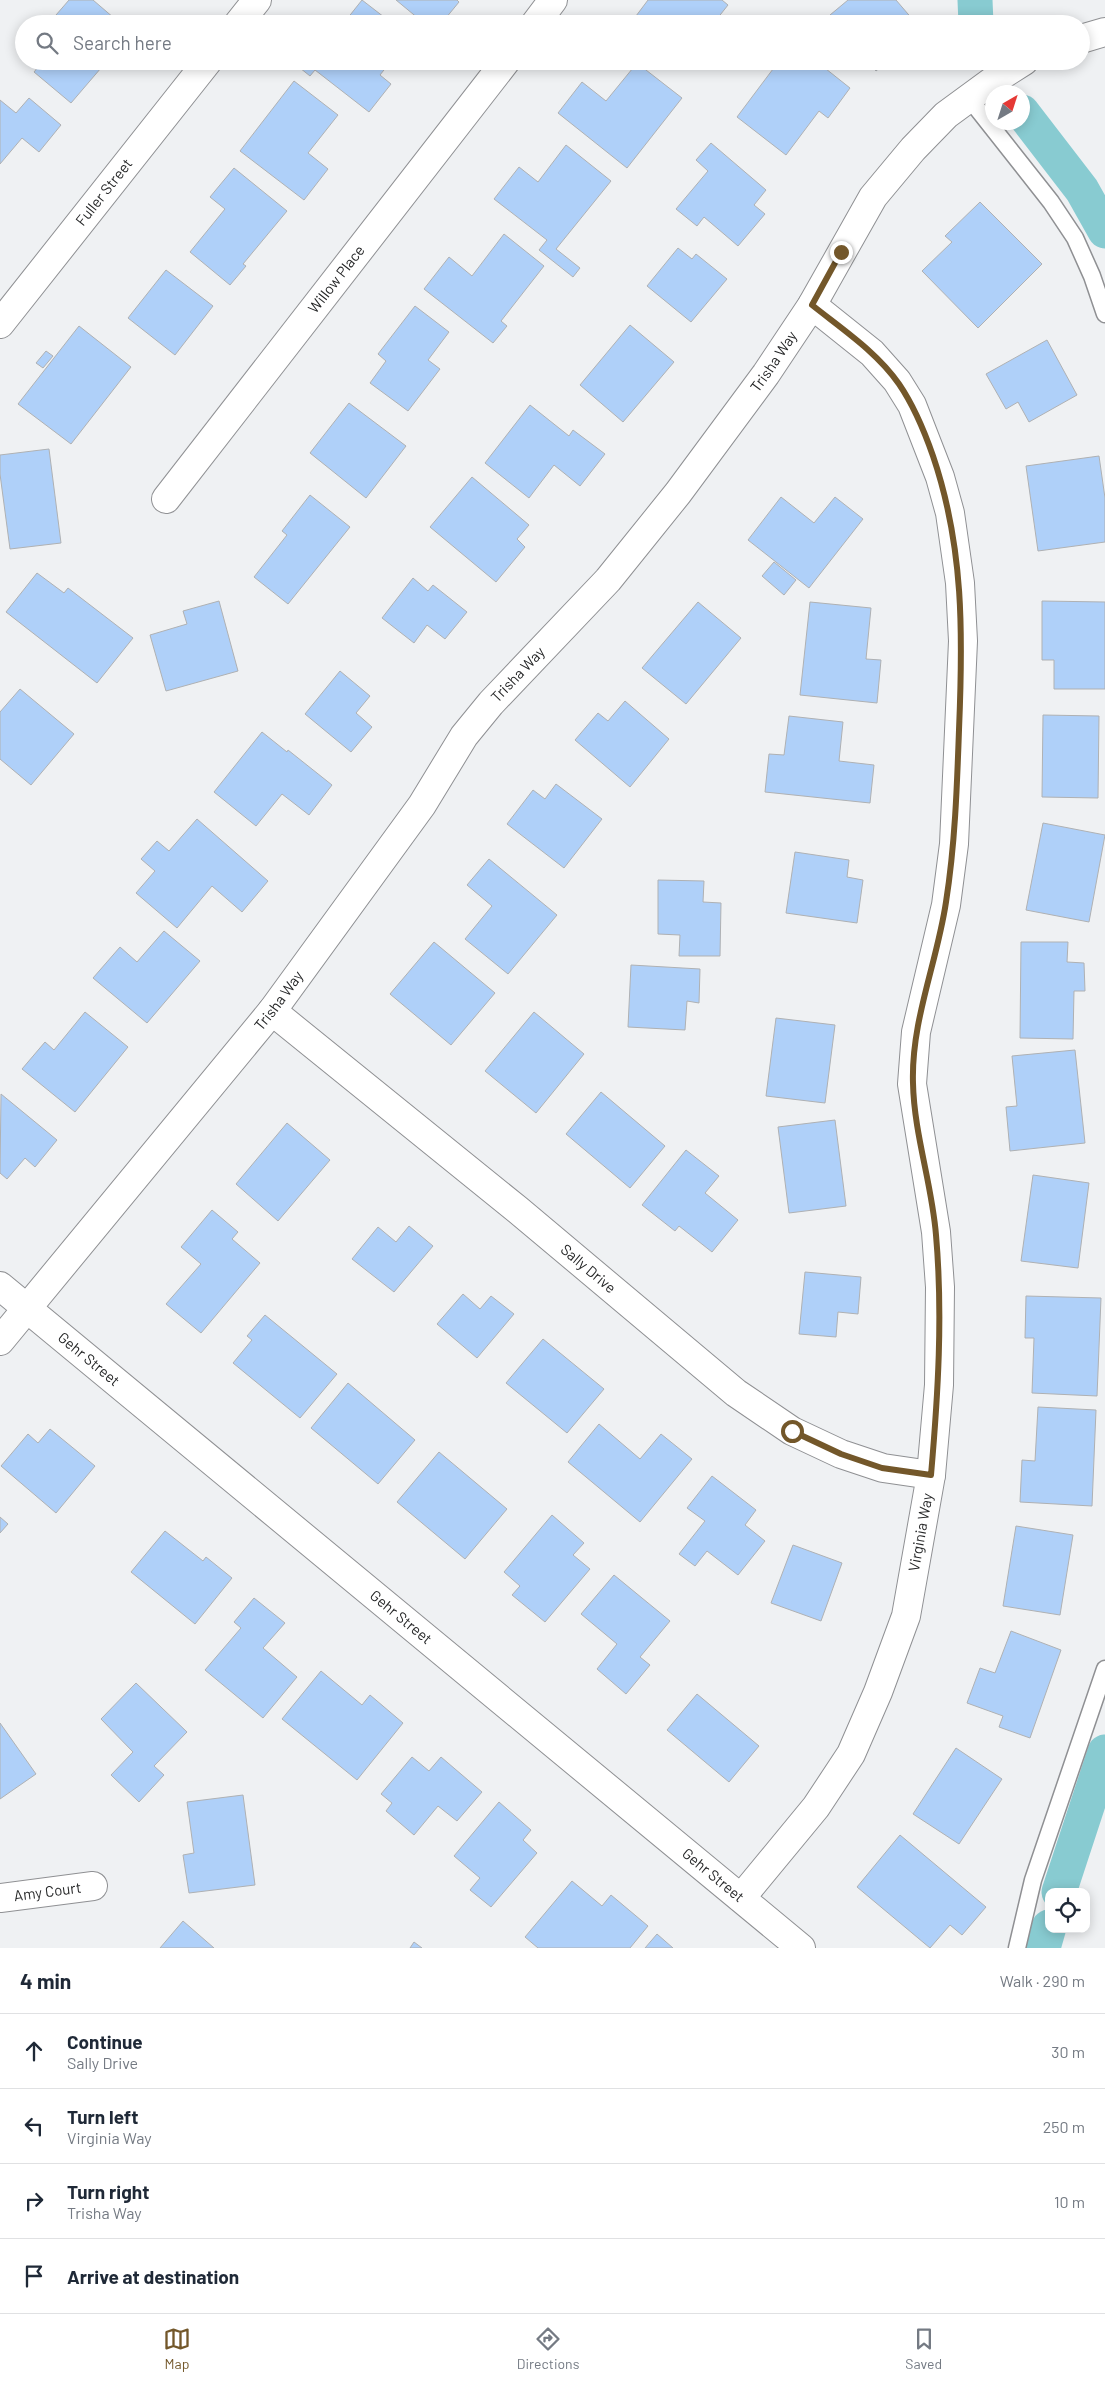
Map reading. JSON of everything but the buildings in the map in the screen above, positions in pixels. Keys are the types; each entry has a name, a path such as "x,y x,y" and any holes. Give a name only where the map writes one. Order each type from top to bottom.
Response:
{"street":[{"path":"245,15 257,0"},
{"path":"542,15 553,0"},
{"path":"1090,36 1105,32"},
{"name":"Fuller Street","path":"0,324 201,70"},
{"name":"Willow Place","path":"166,499 499,70"},
{"name":"Trisha Way","path":"0,1341 272,1011 422,805 464,736 491,703 608,580 684,485 766,374 812,305 873,197 912,149 946,115 1010,70"},
{"name":"Virginia Way","path":"741,1898 816,1807 851,1754 878,1692 906,1616 931,1475 939,1385 940,1287 936,1232 912,1084 916,1032 946,905 954,844 963,640 960,583 950,513 940,477 912,405 897,381 872,353 812,305"},
{"name":"Sally Drive","path":"272,1011 518,1210 736,1393 792,1431 841,1454 882,1468 931,1475"},
{"name":"Gehr Street","path":"0,1286 801,1948"},
{"name":"Amy Court","path":"0,1898 93,1886"}],"lane":[{"path":"968,98 1051,202 1075,238 1092,276 1105,314"},
{"path":"1017,1948 1033,1880 1105,1669"}],"waterway":[{"path":"975,0 976,15"},
{"path":"1030,122 1082,190 1105,231"},
{"path":"1060,1888 1105,1752"},
{"path":"1043,1948 1047,1933"}],"route":[{"path":"792,1431 841,1454 882,1468 931,1475 939,1385 940,1287 936,1232 912,1084 916,1032 946,905 954,844 963,640 960,583 950,513 927,438 912,405 897,381 872,353 812,305 841,252"}]}
